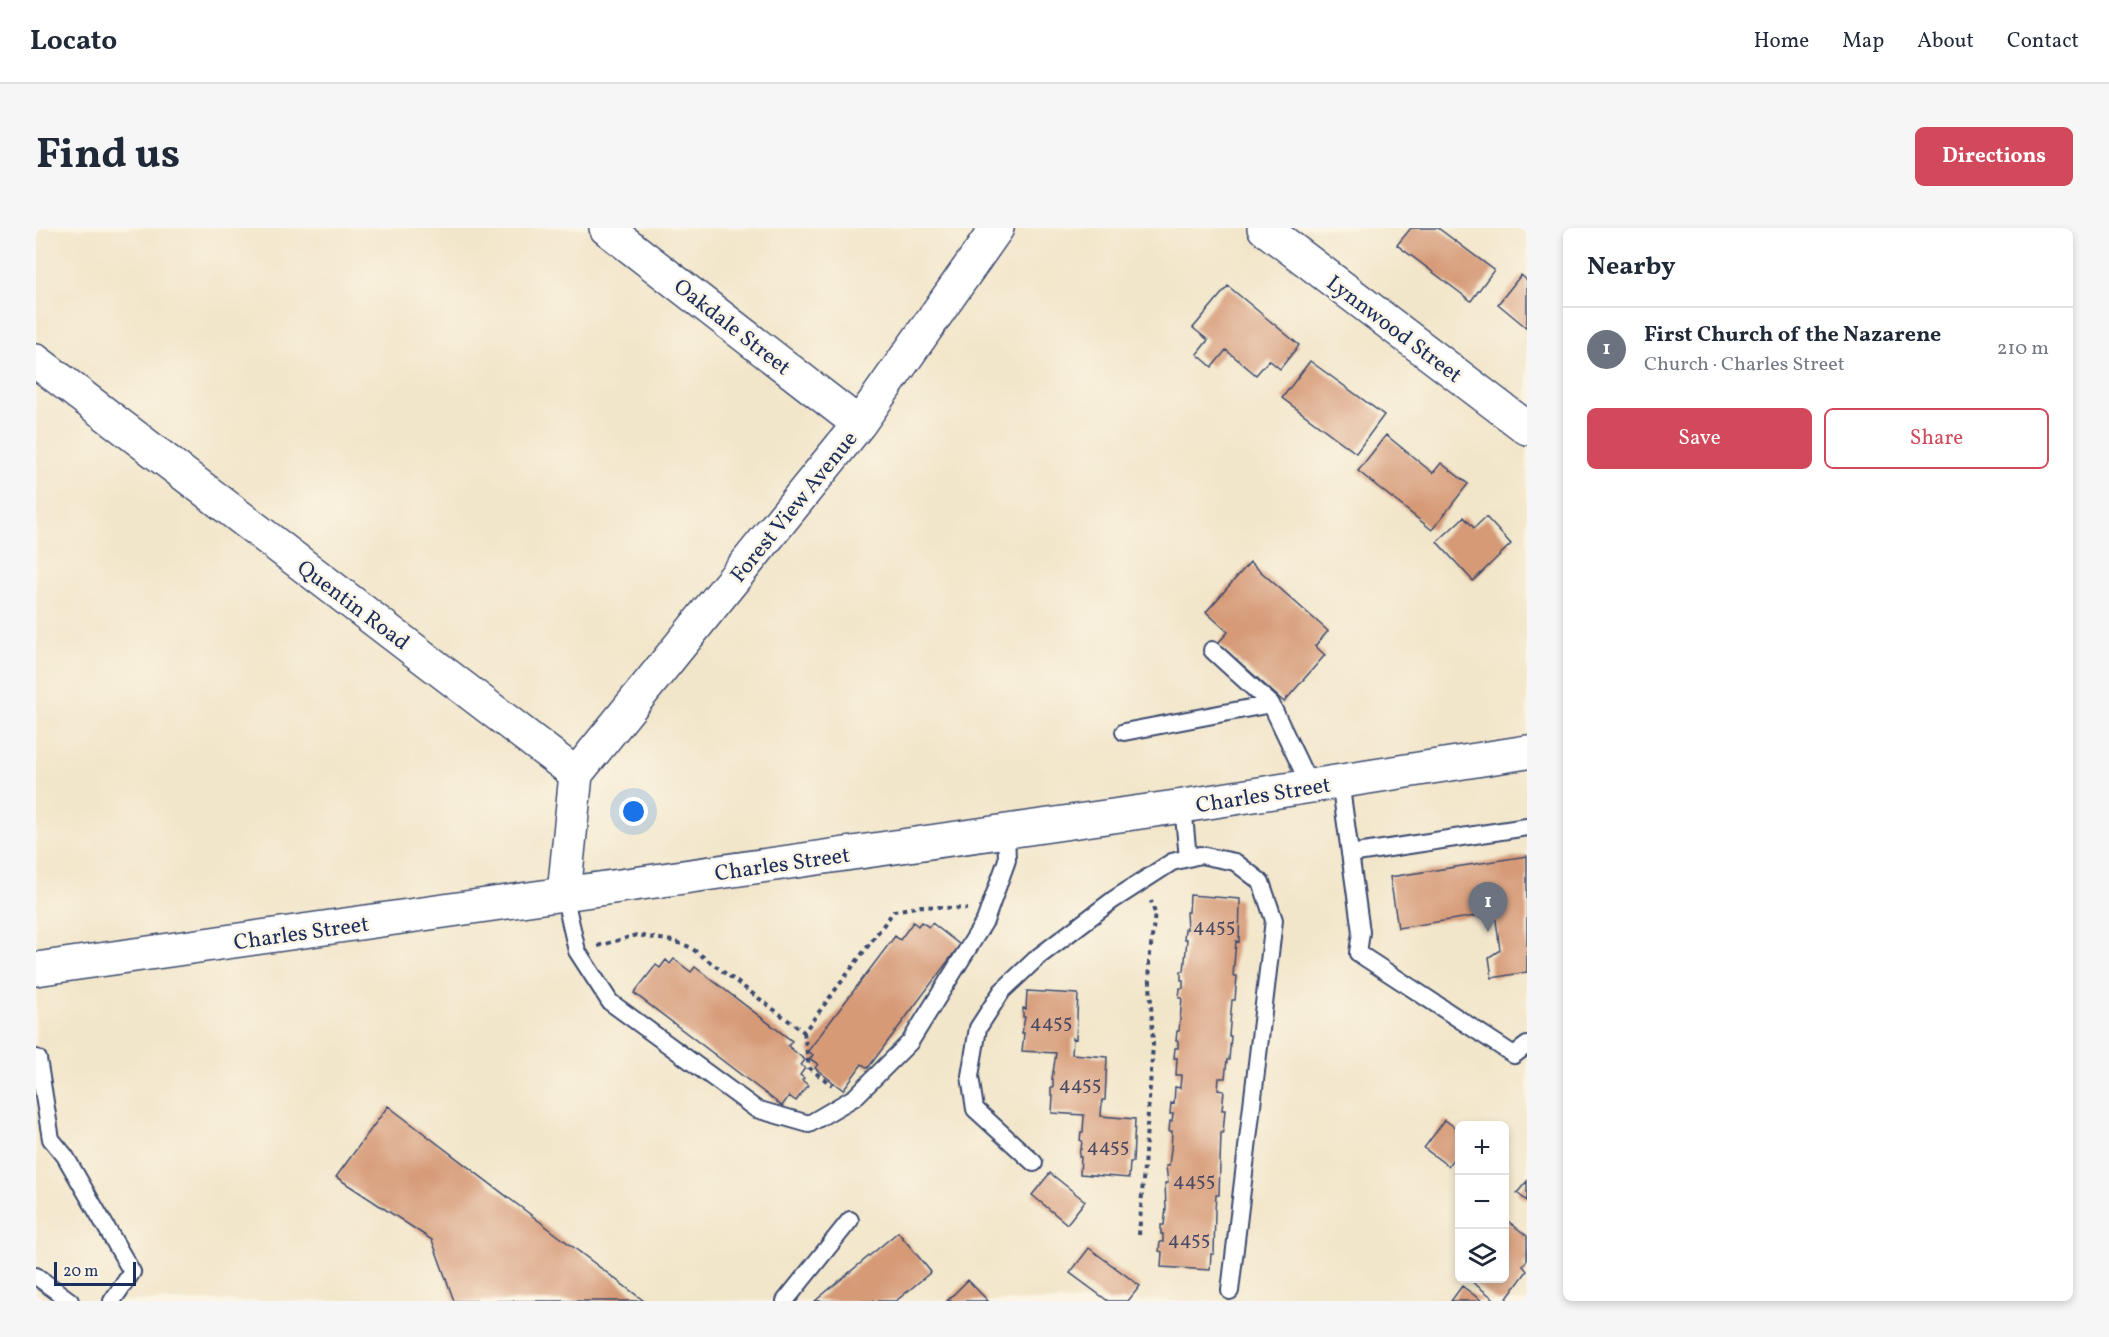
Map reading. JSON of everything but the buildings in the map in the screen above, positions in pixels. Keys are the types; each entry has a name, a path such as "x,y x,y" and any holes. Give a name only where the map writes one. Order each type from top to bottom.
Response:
{"street":[{"name":"Oakdale Street","path":"606,228 859,424"},
{"name":"Forest View Avenue","path":"576,774 859,424 997,228"},
{"name":"Lynnwood Street","path":"1264,228 1527,428"},
{"name":"Quentin Road","path":"36,361 576,774"},
{"name":"Charles Street","path":"36,969 1006,832 1527,752"},
{"path":"564,894 576,774"}],"lane":[{"path":"1212,650 1271,704 1325,784 1350,854 1361,932 1358,953 1514,1055 1527,1044"},
{"path":"1124,732 1271,704"},
{"path":"1183,806 1188,858"},
{"path":"1350,854 1527,827"},
{"path":"564,894 577,951 610,1002 756,1109 809,1124 851,1100 910,1042 985,921 1007,860 1006,832"},
{"path":"1034,1163 975,1109 970,1076 978,1028 1002,991 1038,957 1113,900 1172,862 1200,855 1235,862 1261,882 1274,920 1230,1291"},
{"path":"36,1058 51,1138 65,1156 132,1272 112,1301"},
{"path":"784,1301 850,1220"},
{"path":"36,1276 70,1301"}],"path":[{"path":"1139,1234 1153,1045 1149,962 1155,913 1143,880"},
{"path":"851,1100 809,1068 804,1032 894,911 921,906 989,911"},
{"path":"577,951 637,935 690,946 804,1032"}],"place":[{"name":"First Church of the Nazarene","path":"1488,932"}]}
